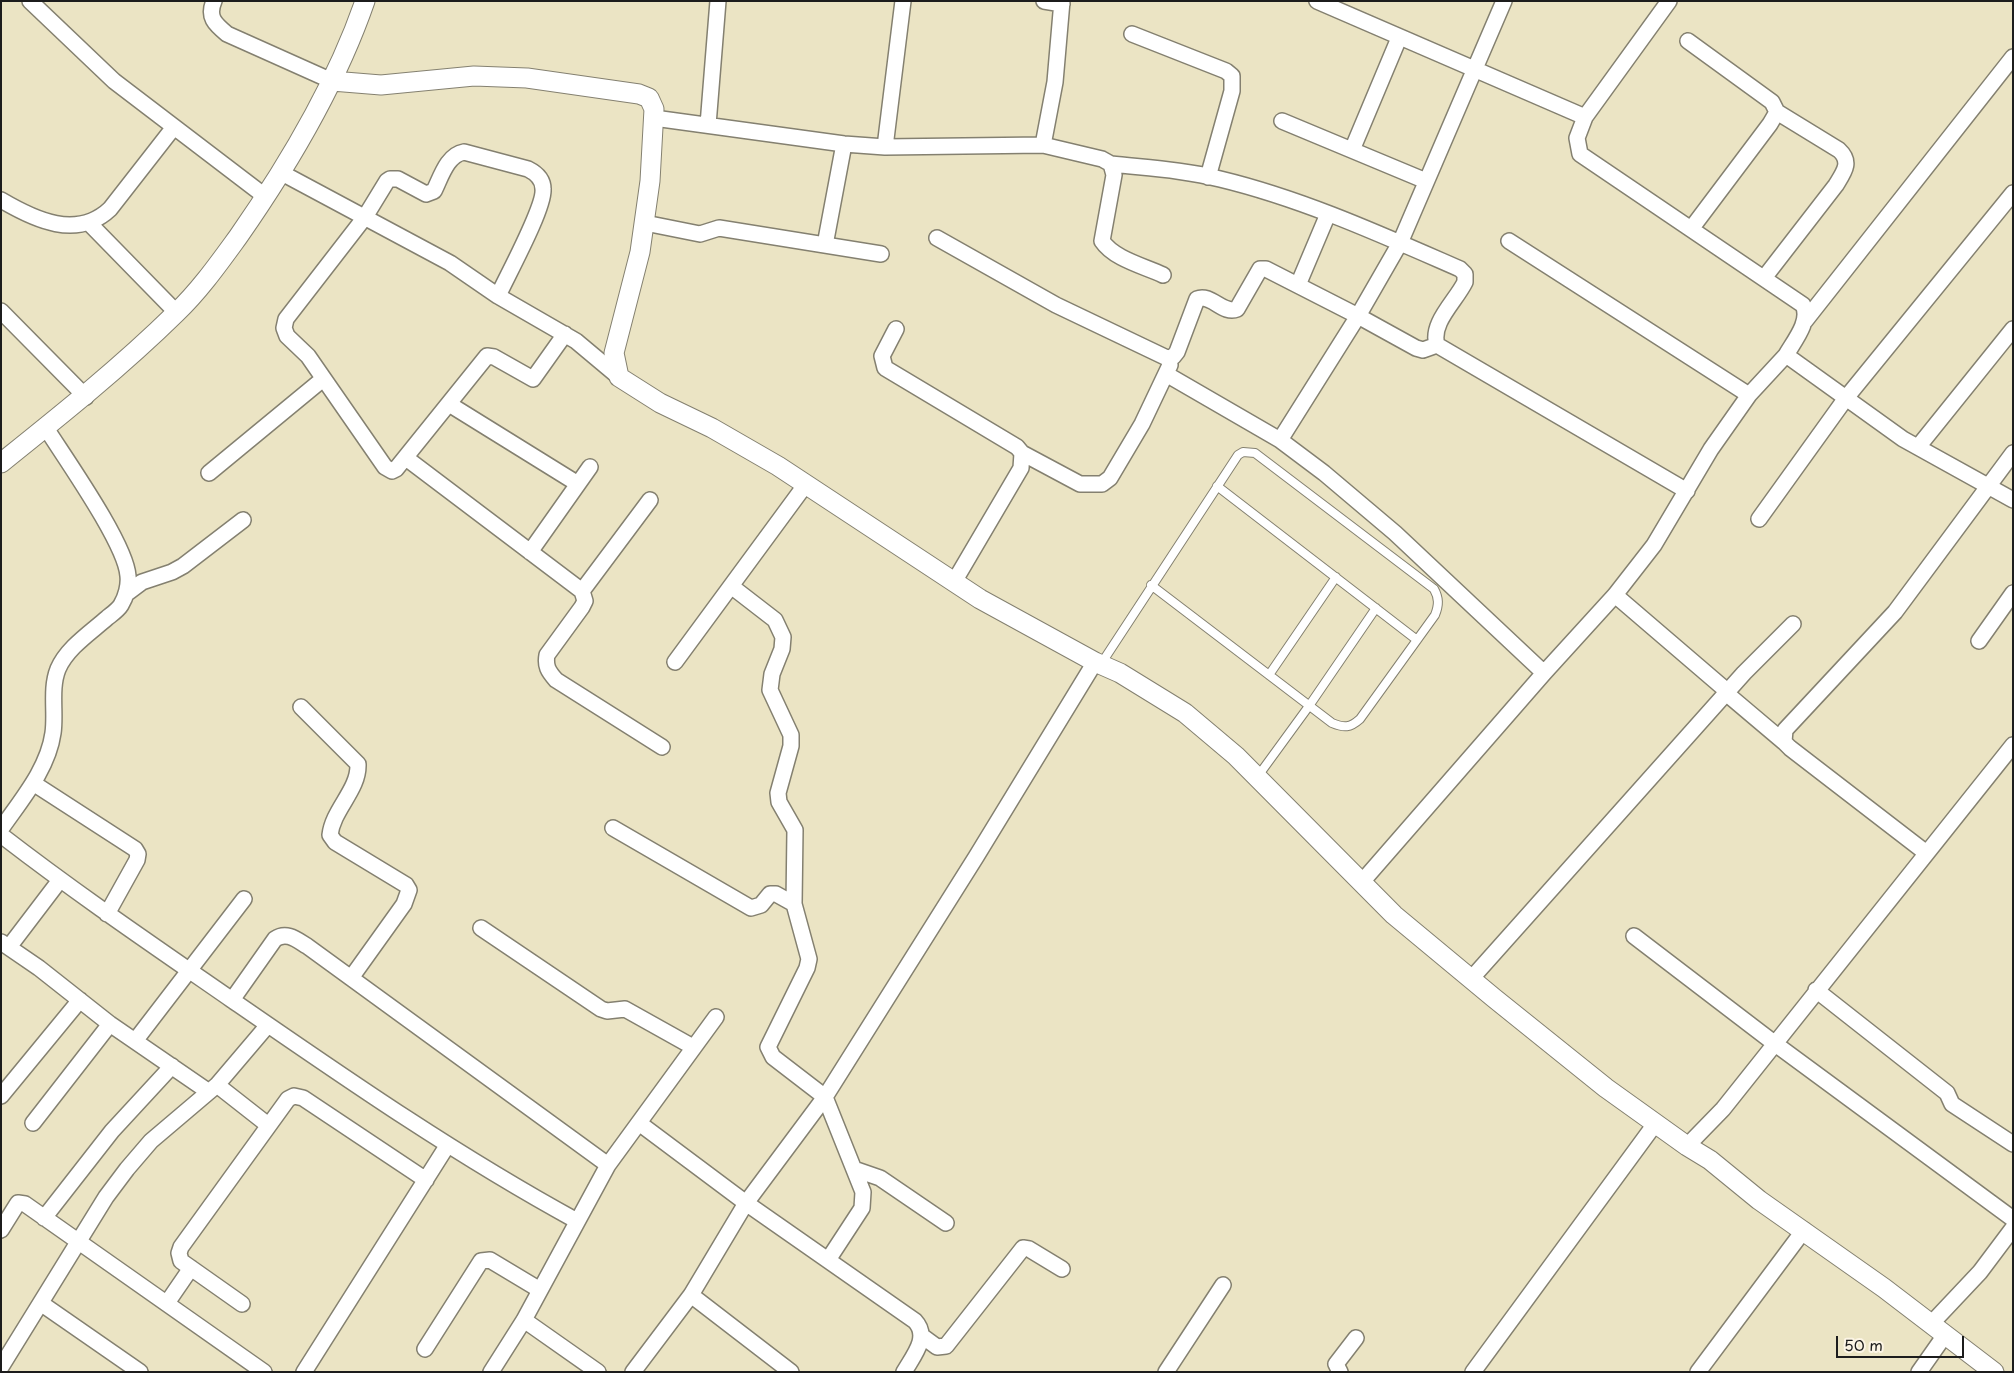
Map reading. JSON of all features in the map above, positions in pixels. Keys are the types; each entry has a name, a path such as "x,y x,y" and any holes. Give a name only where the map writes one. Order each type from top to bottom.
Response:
{"street":[{"path":"30,1 114,81 266,198"},
{"path":"214,1 211,14 214,24 227,34 332,81 380,85 474,76 527,78 639,94 649,98 654,110 654,118 645,223 614,353 619,377"},
{"path":"1,463 86,397 177,313 212,273 266,198 332,81 351,41 365,1"},
{"path":"708,125 718,1"},
{"path":"885,147 903,1"},
{"path":"1043,145 1054,82 1062,3 1044,1"},
{"path":"1317,1 1585,117"},
{"path":"1280,440 1358,316 1400,243 1504,1"},
{"path":"1669,1 1585,117 1577,138 1580,154 1803,305 1806,311 1805,321"},
{"path":"1132,34 1226,71 1232,76 1232,91 1208,177"},
{"path":"1352,150 1399,38"},
{"path":"1688,41 1772,102 1777,112 1845,155 1847,162 1845,170 1836,185 1764,278"},
{"path":"1361,883 1544,673 1616,596 1654,545 1711,449 1749,396 1786,355 1805,321 2013,58"},
{"path":"1691,229 1777,112"},
{"path":"654,118 844,144 885,147 1043,145 1102,159 1111,164 1208,177 1272,194 1328,214 1460,269 1465,274 1465,282 1461,290 1437,327 1434,337 1437,345 1687,491"},
{"path":"1282,121 1426,181"},
{"path":"1,200 41,221 58,224 89,223 99,219 110,209 174,127"},
{"path":"825,245 844,144"},
{"path":"498,296 524,241 544,191 542,181 536,173 464,152 456,153 451,158 434,191 430,194 426,194 398,180 390,179 365,217 286,319 284,328 287,336 308,356 322,379 388,471 396,470 487,356 494,357 528,378 536,377 565,334"},
{"path":"1111,164 1114,175 1102,241 1106,247 1116,253 1162,274"},
{"path":"280,172 450,263 498,296 565,334 601,360 619,377 660,402 712,428 806,484 980,599 1098,664 1120,673 1185,713 1236,756 1394,915 1471,979 1606,1088 1655,1124 1710,1160 1759,1200 1804,1230 1994,1372"},
{"path":"1760,519 1846,398 2013,193"},
{"path":"1298,285 1328,214"},
{"path":"89,223 177,313"},
{"path":"645,223 700,234 719,228 881,254"},
{"path":"937,238 1015,283 1094,325 1160,356 1173,357"},
{"path":"1509,241 1749,396"},
{"path":"896,329 882,356 885,368 1017,447 1022,453 1080,484 1102,484 1110,478 1142,424 1166,374 1197,299 1206,298 1229,310 1237,309 1260,269 1298,285 1416,348 1423,350 1437,345"},
{"path":"1,310 86,397"},
{"path":"1918,447 2013,329"},
{"path":"1786,355 1918,447 2013,500"},
{"path":"1166,374 1280,440 1324,473 1395,533 1544,673"},
{"path":"209,473 322,379"},
{"path":"449,404 578,484"},
{"path":"1,829 33,783 47,757 53,734 58,670 71,650 120,606 126,594 128,575 122,555 108,527 46,428"},
{"path":"954,582 1021,468 1022,453"},
{"path":"1784,742 1785,730 1894,612 2013,453"},
{"path":"406,458 582,591 585,601 582,607 547,655 545,664 548,671 556,680 662,747"},
{"path":"530,552 590,467"},
{"path":"675,662 806,484"},
{"path":"582,591 650,500"},
{"path":"126,594 142,582 172,572 183,566 243,520"},
{"path":"731,586 775,620 783,637 782,649 772,674 770,690 791,735 791,746 778,793 779,802 795,830 794,904 809,958 807,968 768,1047 773,1057 825,1097 863,1192 862,1208 828,1260"},
{"path":"1979,641 2013,593"},
{"path":"1616,596 1784,742 1925,852"},
{"path":"1471,979 1726,692 1793,624"},
{"path":"632,1372 691,1295 746,1203 825,1097 1098,664"},
{"path":"301,706 358,764 355,781 331,826 330,835 335,842 406,885 409,890 404,904 351,978"},
{"path":"1687,1146 1722,1109 1925,852 2013,745"},
{"path":"33,783 136,849 138,860 107,914"},
{"path":"614,828 751,908 761,904 770,894 776,894 794,904"},
{"path":"1,835 60,880 188,971 447,1146 504,1181 576,1221"},
{"path":"60,880 5,944 110,1024 172,1066 213,1088 268,1125"},
{"path":"135,1041 244,899"},
{"path":"481,928 601,1009 625,1009 693,1047"},
{"path":"232,1000 276,938 281,935 288,936 307,946 608,1165"},
{"path":"1634,936 1774,1044 2013,1219"},
{"path":"1816,990 1947,1093 1952,1104 2013,1144"},
{"path":"1,1096 80,1000"},
{"path":"491,1372 524,1320 608,1165 716,1017"},
{"path":"33,1123 110,1024"},
{"path":"9,1372 1,1367 42,1304 106,1197 151,1141 213,1088 268,1025"},
{"path":"44,1218 112,1132 172,1066"},
{"path":"242,1304 181,1261 179,1253 181,1247 288,1099 294,1096 304,1098 426,1180"},
{"path":"639,1123 746,1203 915,1321 921,1328 922,1336 904,1372"},
{"path":"1473,1372 1655,1124"},
{"path":"304,1372 447,1146"},
{"path":"854,1169 880,1178 946,1223"},
{"path":"1,1230 18,1204 26,1204 264,1372"},
{"path":"1919,1372 1938,1330 1968,1286 2013,1228"},
{"path":"1698,1372 1804,1230"},
{"path":"922,1336 937,1347 946,1346 1022,1248 1029,1249 1062,1269"},
{"path":"425,1349 481,1261 490,1260 540,1290"},
{"path":"167,1303 192,1268"},
{"path":"1166,1372 1223,1285"},
{"path":"691,1295 791,1372"},
{"path":"42,1304 140,1372"},
{"path":"524,1320 598,1372"},
{"path":"1340,1372 1336,1364 1338,1359 1356,1338"}],"lane":[{"path":"1098,664 1238,455 1243,452 1255,453 1434,589 1438,596 1438,606 1435,615 1360,719 1352,726 1342,728 1309,706 1151,585"},
{"path":"1217,486 1417,640"},
{"path":"1269,675 1336,577"},
{"path":"1256,777 1309,706 1376,608"}]}
